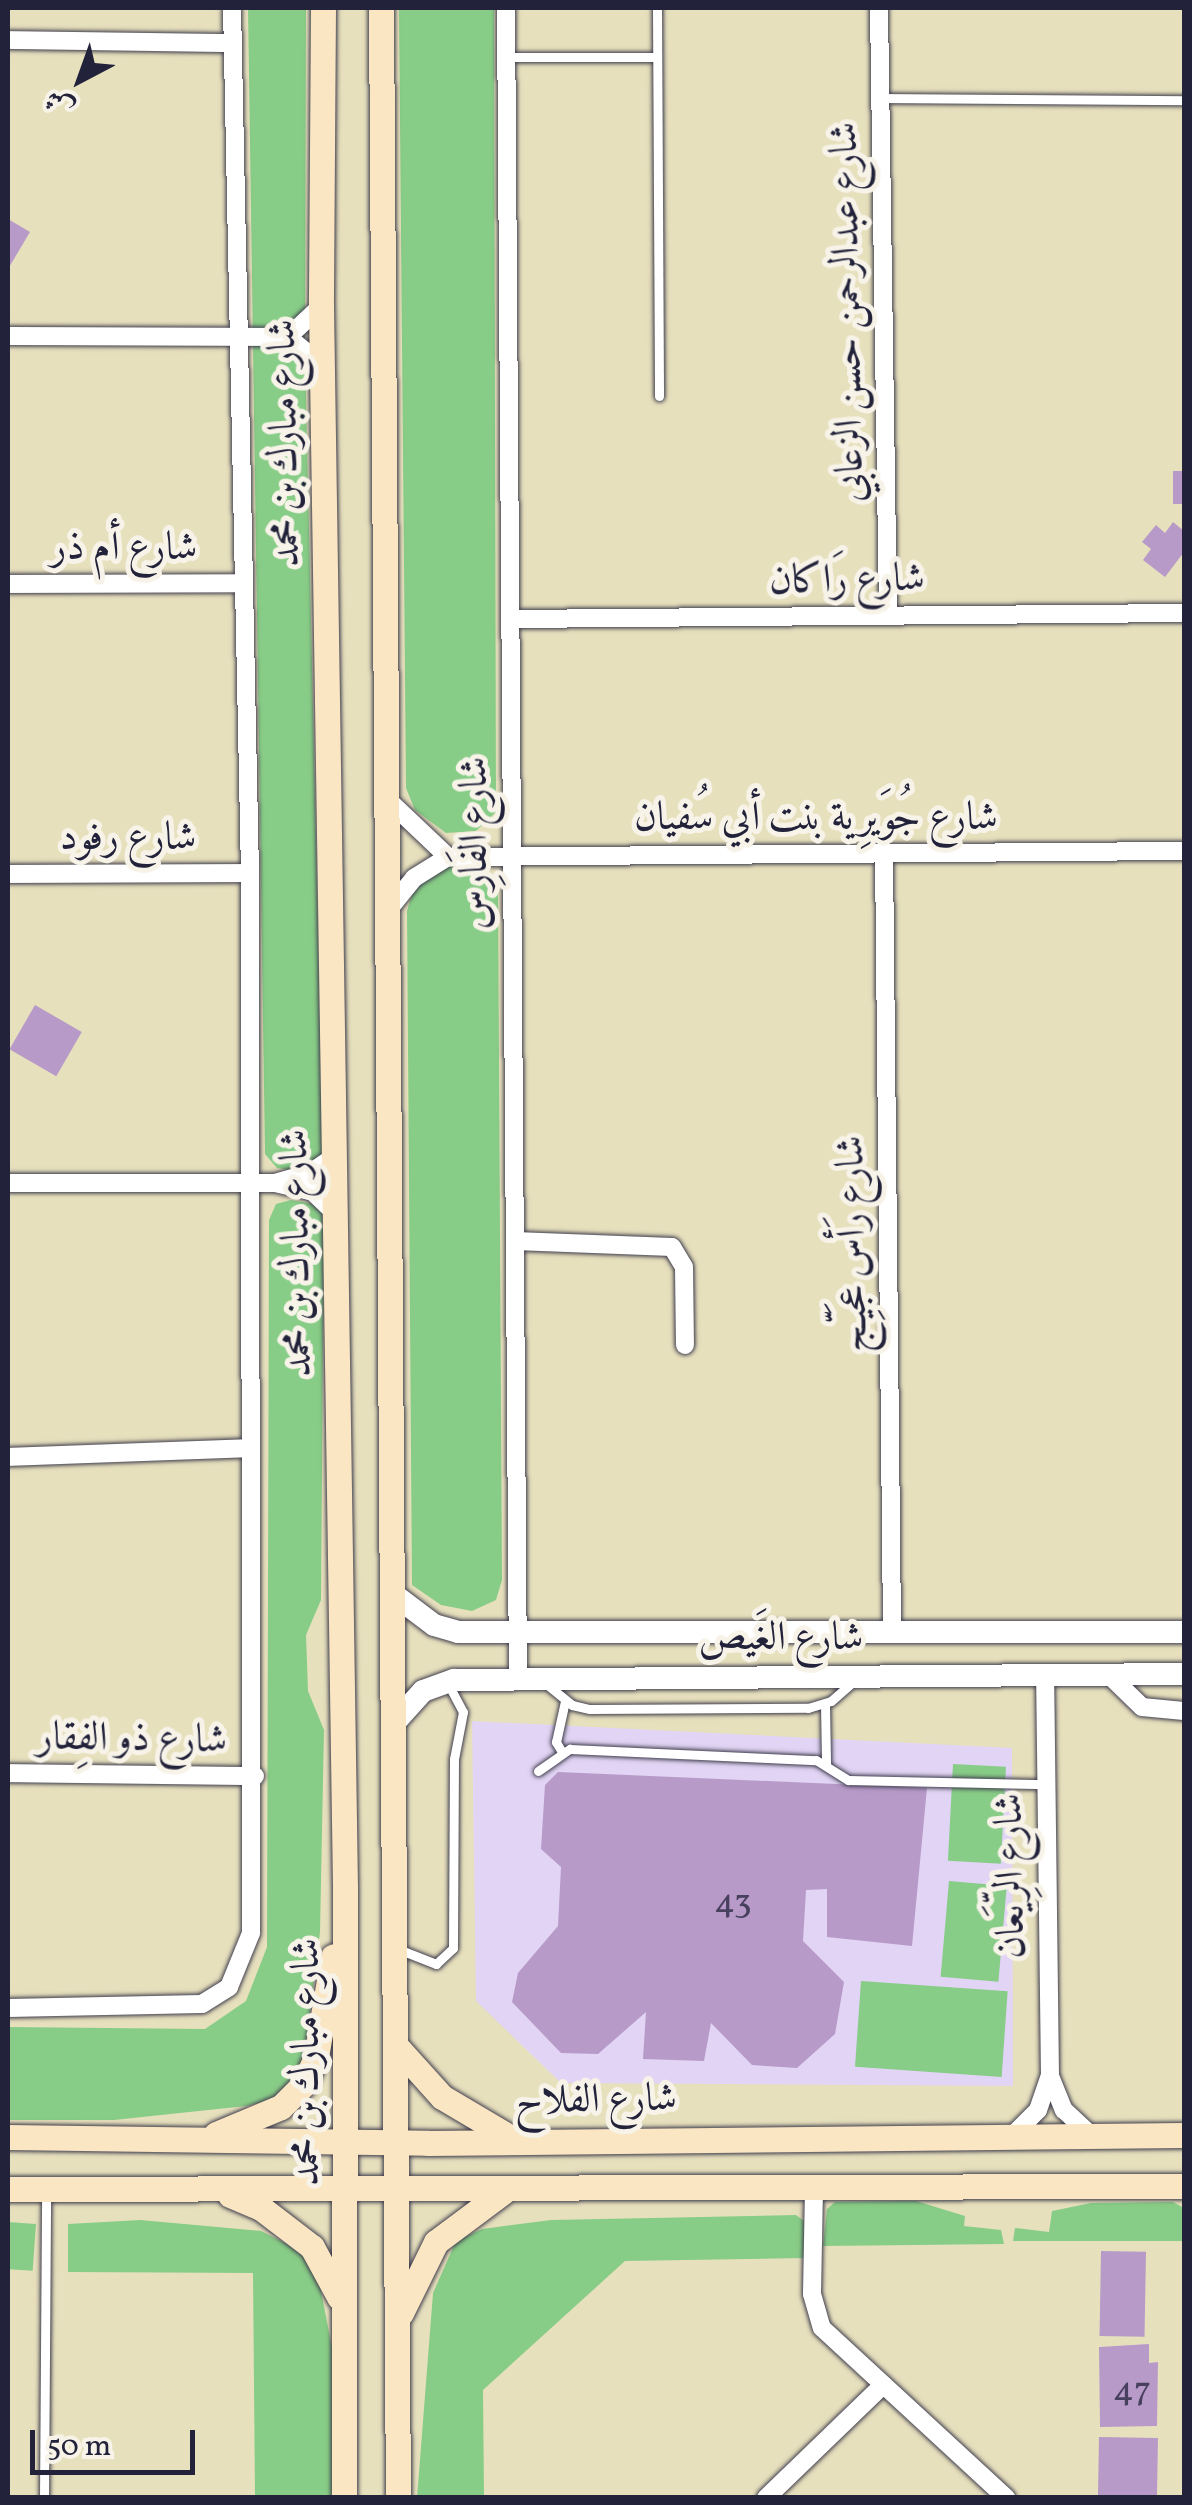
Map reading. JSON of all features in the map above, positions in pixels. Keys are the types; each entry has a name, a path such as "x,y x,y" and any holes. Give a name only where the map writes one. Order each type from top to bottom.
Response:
{"main road":[{"name":"شارع مبارك بن محمد","path":"322,8 321,306 346,1889 344,2498"},
{"path":"382,8 398,2498"},
{"path":"202,2139 281,2106 304,2084 316,2056 346,1889"},
{"path":"396,2047 442,2097 513,2139"},
{"name":"شارع الفلاح","path":"8,2137 396,2143 1184,2135"},
{"path":"8,2189 503,2192 1182,2188"},
{"path":"222,2192 261,2208 312,2247 343,2307"},
{"path":"397,2323 436,2242 503,2192"}],"street":[{"path":"8,2008 202,2004 229,1987 250,1933 255,1776 250,873 241,583 242,340 232,8"},
{"name":"شارع الفَارِس","path":"506,8 518,1632 529,1678"},
{"name":"شارع عبدالرحمن حسن الزعابي","path":"879,8 888,616"},
{"path":"8,40 231,43"},
{"path":"8,336 242,340 288,337 321,306"},
{"path":"288,337 322,365"},
{"name":"شارع أم ذر","path":"8,584 241,583"},
{"name":"شارع رَاكان","path":"511,619 1184,612"},
{"path":"388,800 448,857 414,878 389,909"},
{"name":"شارع جُوَيرِية بنت أبي سُفيان","path":"448,857 1184,851"},
{"name":"شارع رَأس عجَيِّج","path":"884,853 892,1634"},
{"name":"شارع رفود","path":"8,874 250,873"},
{"path":"275,1183 310,1173 334,1156"},
{"path":"8,1183 275,1183 313,1192 334,1212"},
{"path":"515,1242 672,1248 684,1266 684,1346"},
{"path":"8,1457 251,1448"},
{"name":"شارع الغَيص","path":"393,1594 446,1630 1184,1632"},
{"path":"1108,1674 1142,1708 1184,1712"},
{"name":"شارع الغَيص","path":"443,1681 1184,1674"},
{"name":"شارع الرِّيَعان","path":"1014,2136 1038,2110 1050,2076 1045,1675"},
{"path":"394,1723 423,1690 443,1681"},
{"name":"شارع ذو الفِقار","path":"8,1773 255,1776"},
{"name":"شارع الرِّيَعان","path":"1050,2076 1064,2110 1091,2135"},
{"path":"814,2189 817,2318 1006,2498"},
{"path":"766,2498 883,2385"}],"lane":[{"path":"657,8 659,396"},
{"path":"507,58 658,57"},
{"path":"881,98 1184,100"},
{"path":"529,1678 565,1701 590,1709 824,1704 859,1676"},
{"path":"396,1947 436,1964 454,1948 454,1759 464,1712 443,1681"},
{"path":"562,1752 556,1742 565,1701"},
{"path":"824,1704 826,1764"},
{"path":"538,1770 562,1752 826,1764 848,1780 1046,1784"},
{"path":"44,2498 46,2188"}],"shaded area":[{"path":"472,1721 1012,1748 1013,2086 561,2083 476,2001"}],"green space":[{"path":"248,8 306,8 305,350 323,1155 297,1171 277,1168 265,1154"},
{"path":"399,8 494,8 496,812 476,831 446,833 415,810 406,788"},
{"path":"454,865 483,866 498,889 502,1580 496,1600 472,1611 441,1605 412,1585 407,911 416,879"},
{"path":"291,1200 314,1204 324,1215 321,1600 306,1635 308,1691 324,1730 320,1932 303,2068 271,2100 246,2106 114,2120 8,2120 8,2027 205,2029 246,2001 267,1947 269,1220 276,1204"},
{"path":"953,1764 1006,1767 1001,1864 948,1861"},
{"path":"949,1881 1007,1886 998,1982 941,1977"},
{"path":"861,1981 1008,1991 1002,2077 855,2067"},
{"path":"916,2201 965,2216 964,2226 1001,2230 1004,2244 823,2246 827,2209 835,2202"},
{"path":"1173,2202 1184,2208 1184,2241 1013,2241 1015,2228 1049,2232 1052,2211 1091,2203"},
{"path":"796,2215 804,2221 804,2258 625,2261 483,2390 484,2497 417,2498 433,2293 456,2241 482,2229 551,2220"},
{"path":"140,2220 261,2231 299,2250 320,2286 335,2363 334,2497 255,2497 253,2273 68,2272 68,2224"},
{"path":"8,2222 36,2224 33,2271 8,2269"}],"building":[{"path":"8,219 30,232 8,269"},
{"path":"1173,471 1184,471 1184,504 1173,504"},
{"path":"1173,522 1184,531 1184,552 1165,577 1143,560 1151,549 1142,542 1156,525 1165,533"},
{"path":"35,1005 82,1032 56,1076 10,1049"},
{"path":"558,1772 927,1788 912,1946 827,1937 827,1889 806,1890 803,1941 844,1982 835,2034 797,2068 752,2065 711,2023 704,2061 643,2059 646,2012 598,2054 561,2053 512,2002 518,1973 558,1926 561,1867 541,1849 545,1785"},
{"path":"1101,2251 1146,2252 1145,2337 1100,2336"},
{"path":"1149,2344 1149,2363 1158,2362 1157,2426 1100,2427 1099,2347"},
{"path":"1099,2437 1158,2438 1157,2498 1098,2498"}]}
